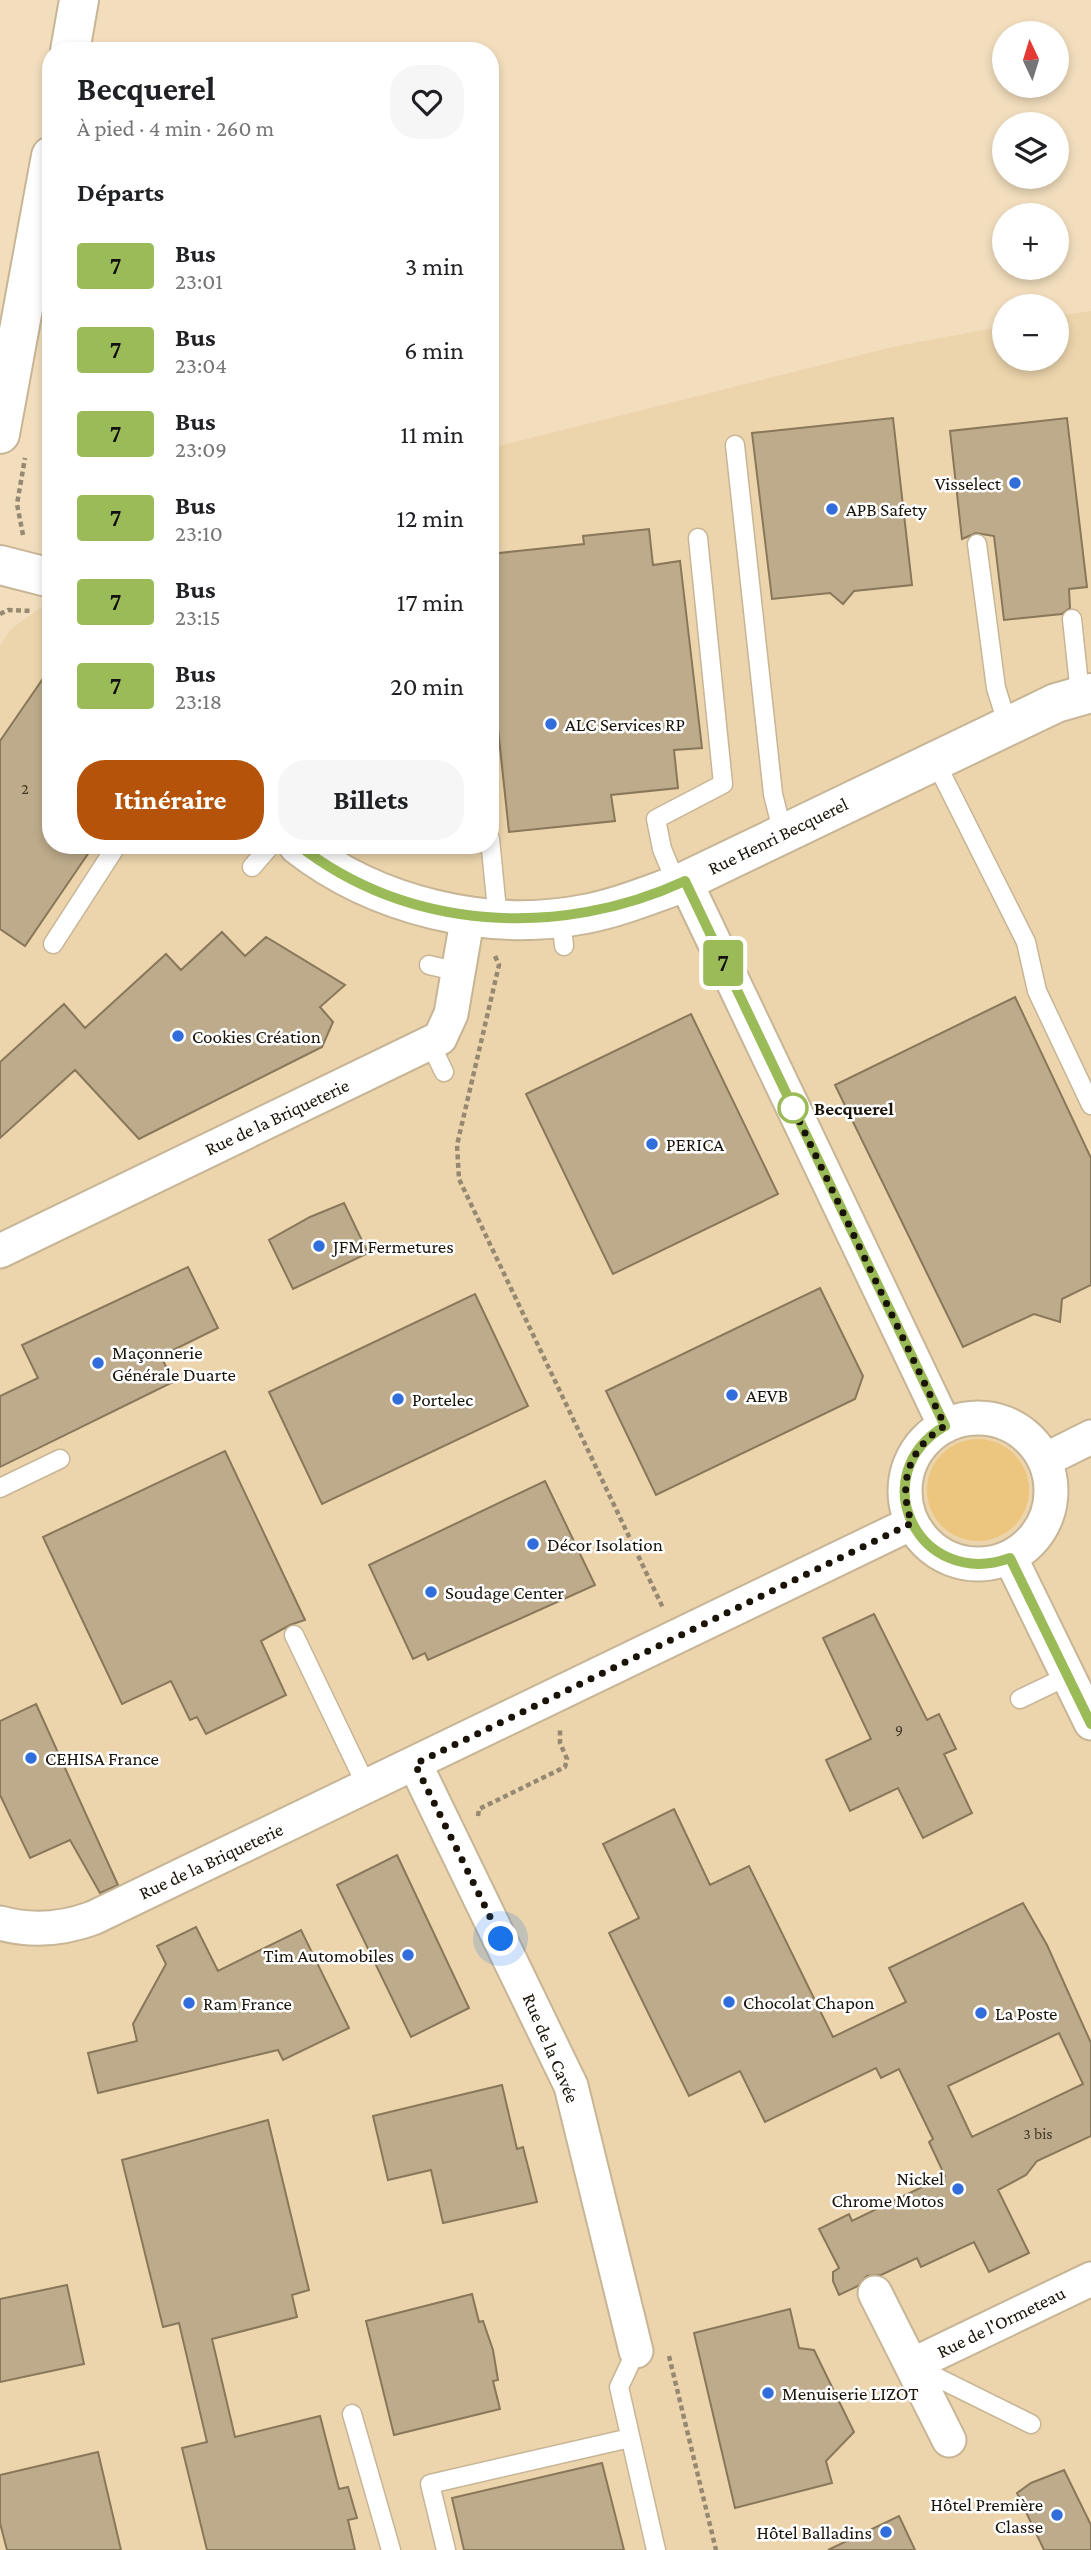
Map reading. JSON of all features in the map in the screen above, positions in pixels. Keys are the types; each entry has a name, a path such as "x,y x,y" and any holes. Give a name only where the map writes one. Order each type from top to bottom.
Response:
{"street":[{"path":"71,42 79,0"},
{"path":"13,445 42,224"},
{"path":"7,566 42,576"},
{"name":"Rue Henri Becquerel","path":"311,854 373,889 414,903 463,944 563,931 681,883 1008,726 1086,694"},
{"path":"681,883 945,1426"},
{"name":"Rue de la Briqueterie","path":"0,1251 438,1058 463,944"},
{"path":"979,1418 1002,1422 1023,1433 1045,1460 1051,1490 1046,1521 1035,1538 1010,1558 986,1564 960,1563 937,1552 912,1523 905,1496 908,1468 923,1443 945,1426 979,1418"},
{"path":"1045,1460 1091,1437"},
{"name":"Rue de la Briqueterie","path":"0,1923 43,1929 74,1925 415,1764 912,1523"},
{"path":"1010,1558 1091,1723"},
{"name":"Rue de la Cavée","path":"415,1764 571,2086 636,2351"},
{"name":"Rue de l'Ormeteau","path":"912,2365 1091,2279"},
{"path":"875,2292 949,2440"}],"lane":[{"path":"735,445 773,794 783,834"},
{"path":"681,883 662,849 656,819 723,785 698,538"},
{"path":"977,544 996,688 1008,726"},
{"path":"1072,619 1086,694"},
{"path":"935,761 1026,942 1037,991 1091,1105"},
{"path":"52,944 111,854"},
{"path":"252,867 263,854"},
{"path":"463,944 486,854"},
{"path":"0,1488 60,1459"},
{"path":"294,1635 367,1787"},
{"path":"1020,1699 1068,1676"},
{"path":"636,2351 619,2387 656,2550"},
{"path":"912,2365 1031,2424"},
{"path":"352,2414 391,2550"},
{"path":"446,2550 430,2484 630,2438"}],"path":[{"path":"0,614 8,610 4,598 7,566 23,532 17,504 13,445"},
{"path":"463,944 494,955 499,965 457,1145 459,1180 664,1609"}],"shaded area":[{"path":"1091,311 1091,2550 0,2550 0,646 10,630 42,607 42,854 499,854 499,446 892,347 992,328 992,371 1069,371 1069,314"},
{"path":"978,1439 1007,1447 1021,1461 1029,1490 1021,1519 1007,1533 978,1541 949,1533 935,1519 927,1490 935,1461 949,1447"}],"building":[{"name":"APB Safety","path":"893,418 912,585 854,591 843,604 830,593 772,599 752,433"},
{"name":"Visselect","path":"1067,418 1087,587 1069,589 1070,608 1062,614 1004,620 994,536 976,533 962,539 950,431"},
{"path":"649,529 653,565 680,561 702,748 674,750 678,788 611,795 615,821 509,832 499,738 499,553 584,544 583,536"},
{"path":"42,680 42,854 88,854 25,946 0,929 0,741"},
{"name":"Cookies Création","path":"222,932 245,956 266,937 345,985 320,1007 333,1022 322,1047 139,1139 75,1070 0,1138 0,1062 64,1004 85,1028 166,954 181,970"},
{"path":"1015,997 1091,1158 1091,1285 1062,1299 1060,1322 1034,1314 963,1347 835,1085"},
{"name":"PERICA","path":"691,1014 778,1194 613,1274 526,1094"},
{"name":"JFM Fermetures","path":"344,1203 368,1253 293,1289 269,1240 310,1217"},
{"path":"188,1267 218,1328 161,1356 173,1382 0,1467 0,1396 38,1378 22,1345"},
{"name":"AEVB","path":"820,1288 863,1376 855,1399 656,1495 606,1391"},
{"name":"Portelec","path":"475,1294 528,1406 322,1504 269,1392"},
{"path":"225,1451 305,1620 261,1641 286,1695 206,1734 197,1717 190,1720 171,1681 122,1704 43,1537"},
{"path":"545,1481 595,1585 428,1660 425,1653 413,1659 369,1565"},
{"path":"874,1614 927,1720 939,1714 956,1749 944,1754 972,1813 923,1838 898,1788 850,1811 826,1760 871,1739 823,1638"},
{"name":"CEHISA France","path":"36,1704 118,1885 100,1893 70,1840 30,1858 0,1795 0,1721"},
{"path":"674,1809 710,1885 749,1866 833,2037 906,2002 889,1968 1023,1903 1047,1945 1091,2043 1091,2136 1037,2161 1026,2175 998,2190 1029,2253 989,2272 974,2242 921,2267 917,2258 881,2275 867,2276 858,2286 839,2295 833,2281 833,2272 839,2268 819,2229 849,2214 852,2221 945,2176 929,2142 933,2139 899,2069 881,2078 876,2068 765,2122 740,2071 689,2096 609,1933 639,1918 603,1844","holes":["1059,2033 1083,2084 972,2137 948,2086"]},
{"name":"Tim Automobiles","path":"397,1855 469,2008 411,2037 337,1885"},
{"path":"196,1927 218,1971 301,1930 349,2028 283,2060 278,2050 98,2093 88,2053 137,2041 133,2024 166,1964 157,1946"},
{"path":"502,2085 517,2149 523,2147 537,2202 443,2223 431,2170 388,2180 373,2116"},
{"path":"268,2120 309,2290 292,2295 297,2317 212,2339 235,2437 320,2416 339,2489 348,2487 357,2518 348,2520 355,2550 207,2550 182,2448 207,2442 179,2323 163,2327 122,2160"},
{"path":"67,2285 84,2364 0,2382 0,2299"},
{"path":"472,2294 479,2322 483,2321 493,2350 498,2380 493,2381 500,2409 394,2435 366,2321"},
{"name":"Menuiserie LIZOT","path":"790,2309 799,2348 814,2350 854,2432 826,2461 832,2483 735,2508 694,2333"},
{"path":"98,2452 121,2550 7,2550 0,2523 0,2475"},
{"path":"602,2463 624,2550 464,2550 452,2498"},
{"name":"Hôtel Première Classe","path":"1064,2470 1091,2525 1091,2550 1044,2550 1017,2493 1031,2483"},
{"name":"Hôtel Balladins","path":"899,2516 915,2550 828,2550"}],"bus line":[{"name":"7","path":"311,854 328,866 390,896 446,911 498,920 551,919 583,915 622,906 685,881 945,1426 923,1443 908,1468 905,1496 912,1523 927,1544 960,1563 986,1564 1010,1558 1091,1724"}],"place":[{"name":"Visselect","path":"1015,483"},
{"name":"APB Safety","path":"832,509"},
{"name":"ALC Services RP","path":"551,724"},
{"name":"Cookies Création","path":"178,1036"},
{"name":"Becquerel","path":"793,1108"},
{"name":"PERICA","path":"652,1144"},
{"name":"JFM Fermetures","path":"319,1246"},
{"name":"Maçonnerie Générale Duarte","path":"98,1363"},
{"name":"AEVB","path":"732,1395"},
{"name":"Portelec","path":"398,1399"},
{"name":"Décor Isolation","path":"533,1544"},
{"name":"Soudage Center","path":"431,1592"},
{"name":"CEHISA France","path":"31,1758"},
{"name":"Tim Automobiles","path":"408,1955"},
{"name":"Chocolat Chapon","path":"729,2002"},
{"name":"Ram France","path":"189,2003"},
{"name":"La Poste","path":"981,2013"},
{"name":"Nickel Chrome Motos","path":"958,2189"},
{"name":"Menuiserie LIZOT","path":"768,2393"},
{"name":"Hôtel Première Classe","path":"1057,2515"},
{"name":"Hôtel Balladins","path":"886,2532"}],"route":[{"path":"501,1939 415,1764 912,1523 905,1496 908,1468 923,1443 945,1426 793,1108"}]}
